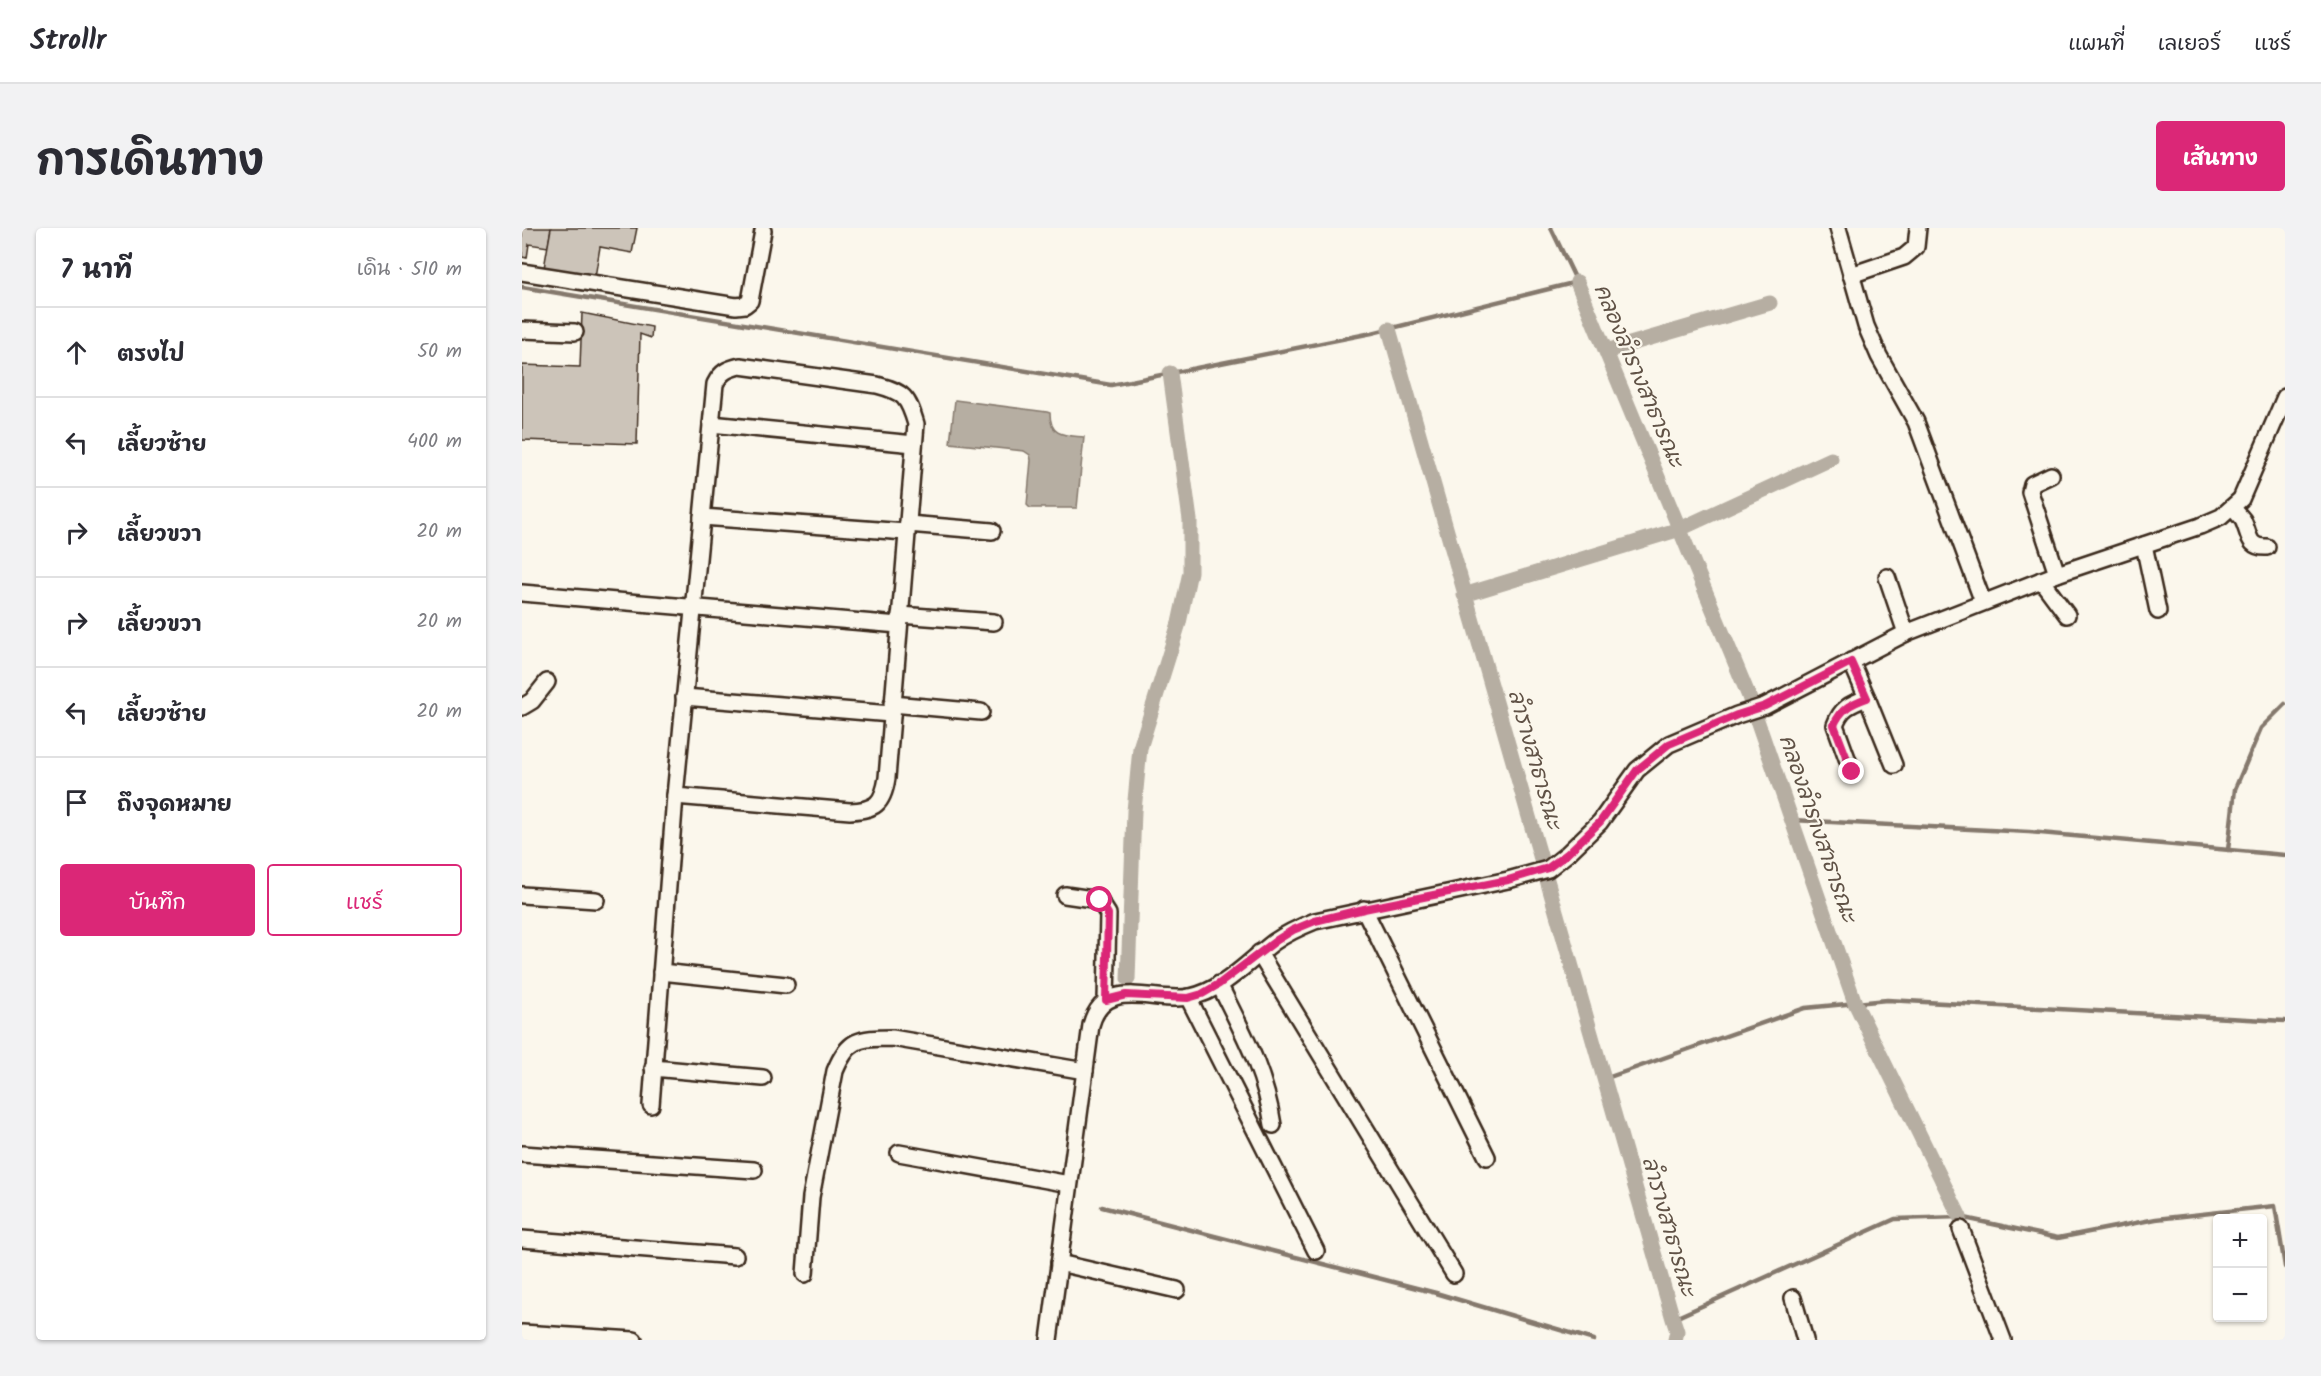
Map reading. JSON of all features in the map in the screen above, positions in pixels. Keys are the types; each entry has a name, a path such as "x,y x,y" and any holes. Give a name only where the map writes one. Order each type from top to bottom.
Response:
{"street":[{"path":"1838,228 1866,326 1879,356 1916,422 1983,602"},
{"path":"1851,275 1904,257 1916,247 1918,228"},
{"path":"522,272 736,306 745,305 750,301 763,231"},
{"path":"522,330 575,332"},
{"path":"651,1105 675,796 715,384 719,375 728,369 740,366 877,385 895,390 906,397 916,424 884,795 876,805 864,810 850,811 675,796"},
{"path":"1049,1340 1094,1014 1106,1000 1126,995 1188,998 1202,994 1293,930 1315,921 1533,874 1548,868 1567,854 1600,822 1637,770 1651,756 1669,744 1737,715 1765,706 1906,633 2057,574 2221,517 2241,499 2285,397"},
{"path":"711,424 914,444"},
{"path":"2051,475 2032,484 2030,492 2057,574"},
{"path":"2233,508 2242,518 2250,542 2254,546 2266,547"},
{"path":"702,517 993,531"},
{"path":"2144,545 2158,611"},
{"path":"1887,577 1906,633"},
{"path":"2041,580 2067,615"},
{"path":"522,593 693,608 899,620 994,622"},
{"path":"1851,662 1894,765"},
{"path":"522,707 531,701 547,682"},
{"path":"684,696 981,712"},
{"path":"1852,772 1834,725 1842,711 1850,704 1867,698"},
{"path":"522,895 596,900"},
{"path":"1065,895 1100,900 1108,914 1106,1000"},
{"path":"1364,909 1487,1157"},
{"path":"1259,953 1454,1274"},
{"path":"661,972 786,985"},
{"path":"1219,984 1260,1070 1266,1086 1273,1125"},
{"path":"1188,998 1316,1251"},
{"path":"805,1274 811,1197 835,1071 843,1053 853,1044 872,1038 892,1038 1085,1071"},
{"path":"654,1068 764,1078"},
{"path":"522,1154 754,1170"},
{"path":"899,1154 1069,1184"},
{"path":"1961,1229 2003,1340"},
{"path":"522,1239 735,1256"},
{"path":"1059,1263 1177,1290"},
{"path":"1793,1298 1805,1340"},
{"path":"522,1333 634,1340"}],"shaded area":[{"path":"955,400 1047,412 1050,413 1056,431 1065,435 1084,437 1077,508 1030,508 1027,505 1031,460 1030,455 1024,451 950,443"}],"building":[{"path":"522,228 551,228 548,247 529,244 527,258 522,257"},
{"path":"551,228 637,228 632,253 600,247 595,277 544,268"},
{"path":"582,313 652,327 651,338 640,334 637,444 522,440 522,365 580,367"}],"waterway":[{"path":"522,287 1111,385 1372,333 1577,282 1551,228"},
{"name":"คลองลำรางสาธารณะ","path":"1577,282 1748,694 1855,1003 1960,1217"},
{"path":"1606,351 1770,303"},
{"name":"ลำรางสาธารณะ","path":"1389,329 1677,1331 1675,1340"},
{"path":"1128,979 1134,811 1140,748 1179,623 1190,572 1190,520 1170,373"},
{"path":"1464,595 1680,529 1831,459"},
{"path":"2228,850 2235,789 2261,728 2285,704"},
{"path":"1792,820 2029,832 2285,855"},
{"path":"1604,1079 1805,1008 1887,1000 2285,1021"},
{"path":"1673,1319 1895,1219 1960,1217 2058,1238 2156,1219 2275,1206 2285,1267"},
{"path":"1102,1207 1436,1293 1594,1340"}],"route":[{"path":"1100,900 1105,905 1108,914 1106,1000 1114,996 1126,995 1188,998 1202,994 1219,984 1277,940 1315,921 1508,880 1548,868 1567,854 1600,822 1616,803 1637,770 1651,756 1669,744 1737,715 1765,706 1851,662 1867,698 1850,704 1838,716 1834,725 1852,772"}]}
